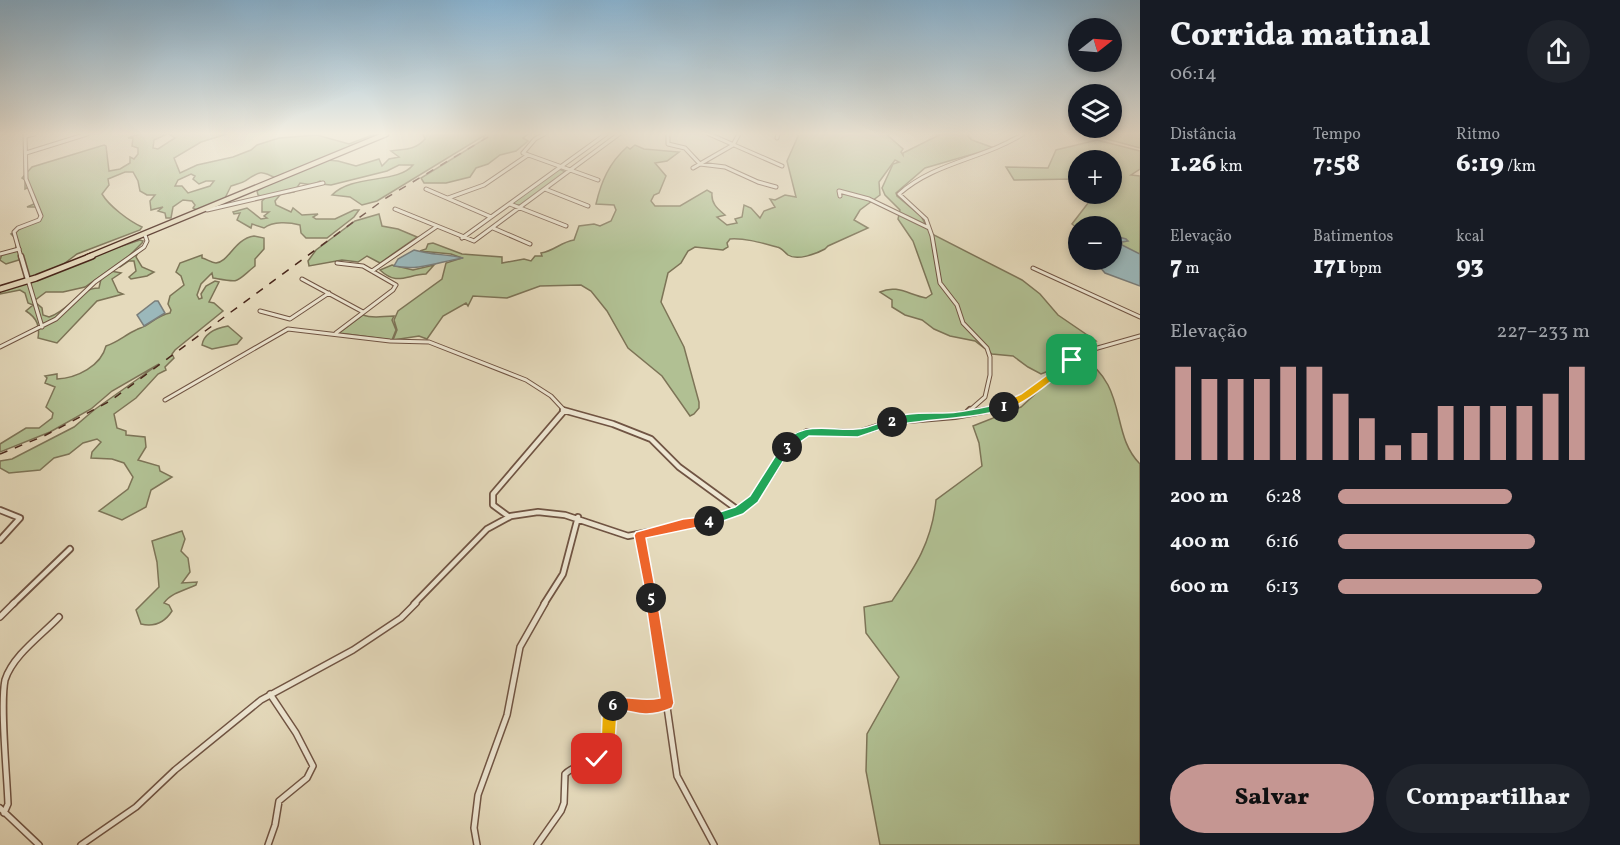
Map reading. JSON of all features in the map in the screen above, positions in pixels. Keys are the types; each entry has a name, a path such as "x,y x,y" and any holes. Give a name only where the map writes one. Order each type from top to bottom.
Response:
{"main road":[{"path":"0,289 145,235 295,173"}],"street":[{"path":"27,173 27,183 41,216 36,222 14,231 42,327"},
{"path":"448,198 484,185 501,173"},
{"path":"462,238 550,173"},
{"path":"395,209 474,242 565,173"},
{"path":"580,173 598,180"},
{"path":"739,173 776,187"},
{"path":"922,173 900,192 899,196 924,216 930,228 940,283 957,305 963,323 987,348 990,357 990,375 985,397 965,414"},
{"path":"206,210 323,183"},
{"path":"426,189 492,217"},
{"path":"545,189 588,206"},
{"path":"840,196 839,191 847,190 930,228"},
{"path":"510,204 566,226"},
{"path":"372,271 436,226"},
{"path":"493,228 530,244"},
{"path":"0,347 62,315 94,282 144,247 147,241 145,235"},
{"path":"0,254 19,249"},
{"path":"336,333 396,287 394,282 358,265 337,263"},
{"path":"1034,268 1140,317"},
{"path":"302,279 363,312"},
{"path":"260,311 290,319 329,293"},
{"path":"165,400 246,351 290,328 368,338 433,343 526,380 551,396 564,411 613,424 651,439 679,467 739,511"},
{"path":"81,845 136,807 197,751 270,694 353,650 401,618 423,599 487,530 508,516 546,512 566,514 619,535 640,535 719,518 739,511 754,499 788,446 801,434 807,432 858,433 896,421 965,414 1004,407 1025,396 1080,353 1140,336"},
{"path":"508,516 493,505 493,494 564,411"},
{"path":"0,510 20,519 0,540"},
{"path":"477,845 476,821 483,780 507,716 519,649 523,638 563,574 578,517"},
{"path":"640,535 677,776 714,845"},
{"path":"0,617 70,549"},
{"path":"39,845 2,811 8,804 1,719 2,689 11,669 59,617"},
{"path":"268,845 275,825 279,801 307,778 313,768 313,762 270,694"},
{"path":"537,845 561,811 564,803 564,780 568,770 597,759 608,748 609,717 614,705 622,703 645,708 667,703"}],"green space":[{"path":"26,173 122,173 108,179 109,185 102,194 120,213 142,227 140,230 77,254 61,266 140,240 143,241 142,243 129,256 138,252 136,257 142,267 154,272 131,279 129,277 136,271 134,261 129,261 120,267 118,264 85,287 63,292 46,292 34,301 42,308 43,315 49,317 85,292 99,288 101,279 111,271 121,273 112,279 118,292 123,294 97,301 57,343 38,338 37,323 26,311 33,305 28,303 25,293 20,290 0,294 0,287 26,281 22,259 6,264 0,260 2,254 16,251 16,239 11,234 40,218 37,207 27,207 34,204 32,190 29,187 25,189 25,180 22,178"},
{"path":"134,173 261,173 231,186 225,198 198,211 193,208 195,205 192,201 183,200 173,207 171,218 166,218 165,213 158,211 163,207 151,210 150,201 155,195 147,195 140,191","holes":["191,174 195,176 193,179 199,184 214,181 210,186 188,193 182,186 175,186 178,180"]},
{"path":"377,173 331,185 321,184 320,181 313,185 300,183 294,192 274,195 280,195 275,201 276,205 291,212 293,208 302,215 318,214 313,217 316,219 335,219 359,210 354,217 327,238 306,238 301,233 300,225 296,224 276,223 264,228 252,224 251,228 237,220 240,213 234,214 233,212 247,208 261,219 267,218 264,216 269,212 262,212 262,201 265,198 258,195 257,191 277,179 267,174"},
{"path":"422,173 377,201 362,205 350,197 332,195 351,184 397,175"},
{"path":"428,173 472,173 470,177 446,183 424,183 421,178"},
{"path":"553,173 564,173 522,205 515,205 514,202"},
{"path":"607,173 664,173 666,176 659,193 654,195 651,201 655,206 680,206 707,190 712,193 716,206 725,215 717,217 727,225 737,223 735,219 742,217 744,205 751,208 760,218 764,211 775,207 770,199 775,200 785,195 796,197 790,173 885,173 879,182 880,195 860,210 854,220 868,228 821,251 812,255 792,257 782,249 766,244 730,239 727,243 728,247 723,250 695,247 688,251 681,263 668,273 661,302 684,347 699,402 699,408 690,416 662,376 628,348 607,311 591,291 581,285 540,286 507,298 473,296 468,306 466,303 443,316 427,339 419,336 393,340 397,330 394,320 398,311 442,279 446,263 462,258 451,254 420,251 426,249 428,244 433,243 462,254 502,257 502,263 524,259 531,261 535,256 542,256 541,253 574,240 579,226 594,224 600,226 611,221 616,210 614,205 596,204"},
{"path":"889,173 919,173 896,193 921,216 930,233 1022,280 1040,294 1058,315 1096,341 1076,348 1041,374 1013,356 992,354 975,341 950,336 892,307 892,300 880,292 892,289 926,298 932,294 913,241 898,219 900,210 885,195 882,188"},
{"path":"1010,173 1068,173 1068,179 1014,180"},
{"path":"1122,173 1140,176 1140,282 1122,267 1122,216 1078,216 1087,204 1122,204"},
{"path":"379,214 382,226 398,229 417,237 380,263 367,256 358,262 342,260 309,266 308,261 316,250 355,221"},
{"path":"254,236 264,238 264,249 255,259 255,266 237,280 213,278 212,273 201,284 197,295 199,299 202,298 201,294 206,286 215,281 219,282 209,302 214,303 223,311 175,350 172,354 174,358 165,367 166,370 158,374 136,398 114,414 117,428 126,431 126,435 145,437 146,447 138,460 159,466 160,471 172,477 151,490 146,507 122,520 99,511 128,489 133,477 124,463 112,459 91,458 92,452 101,442 97,439 83,443 69,454 54,458 40,470 9,473 0,468 0,461 12,459 74,427 159,364 112,391 91,409 50,432 0,452 0,444 26,428 39,428 52,418 53,413 46,407 55,387 45,383 47,378 45,376 57,374 57,379 65,378 87,370 99,359 106,346 170,313 168,304 170,296 184,285 181,276 176,272 180,263 202,255 202,258 212,262 221,262 241,241"},
{"path":"392,265 413,270 434,265 426,274 397,279 380,270"},
{"path":"363,315 394,316 392,320 396,330 392,340 339,333"},
{"path":"228,326 242,338 237,344 212,349 202,345 208,334"},
{"path":"1080,353 1108,385 1128,446 1140,464 1140,845 880,845 866,771 867,734 899,677 866,633 864,607 892,601 921,554 931,529 936,500 982,466 979,443 973,426 1021,407"},
{"path":"182,531 185,539 181,551 188,558 190,572 182,583 197,582 196,585 174,594 164,603 169,605 172,611 163,621 150,625 141,624 136,610 159,587 152,541"}],"water":[{"path":"1122,245 1140,254 1140,286 1102,270 1122,270"},
{"path":"414,250 463,258 420,267 394,266 398,259"},
{"path":"158,301 165,313 144,326 137,315"}],"railway":[{"path":"0,454 44,436 110,401 386,198 427,173"}],"route":[{"path":"597,759 608,748 609,717 614,705 622,703 645,708 667,703 640,535 683,524 710,521 739,511 754,499 788,446 801,434 807,432 844,434 867,432 892,422 912,418 986,412 1004,407 1025,396 1072,360"}]}
